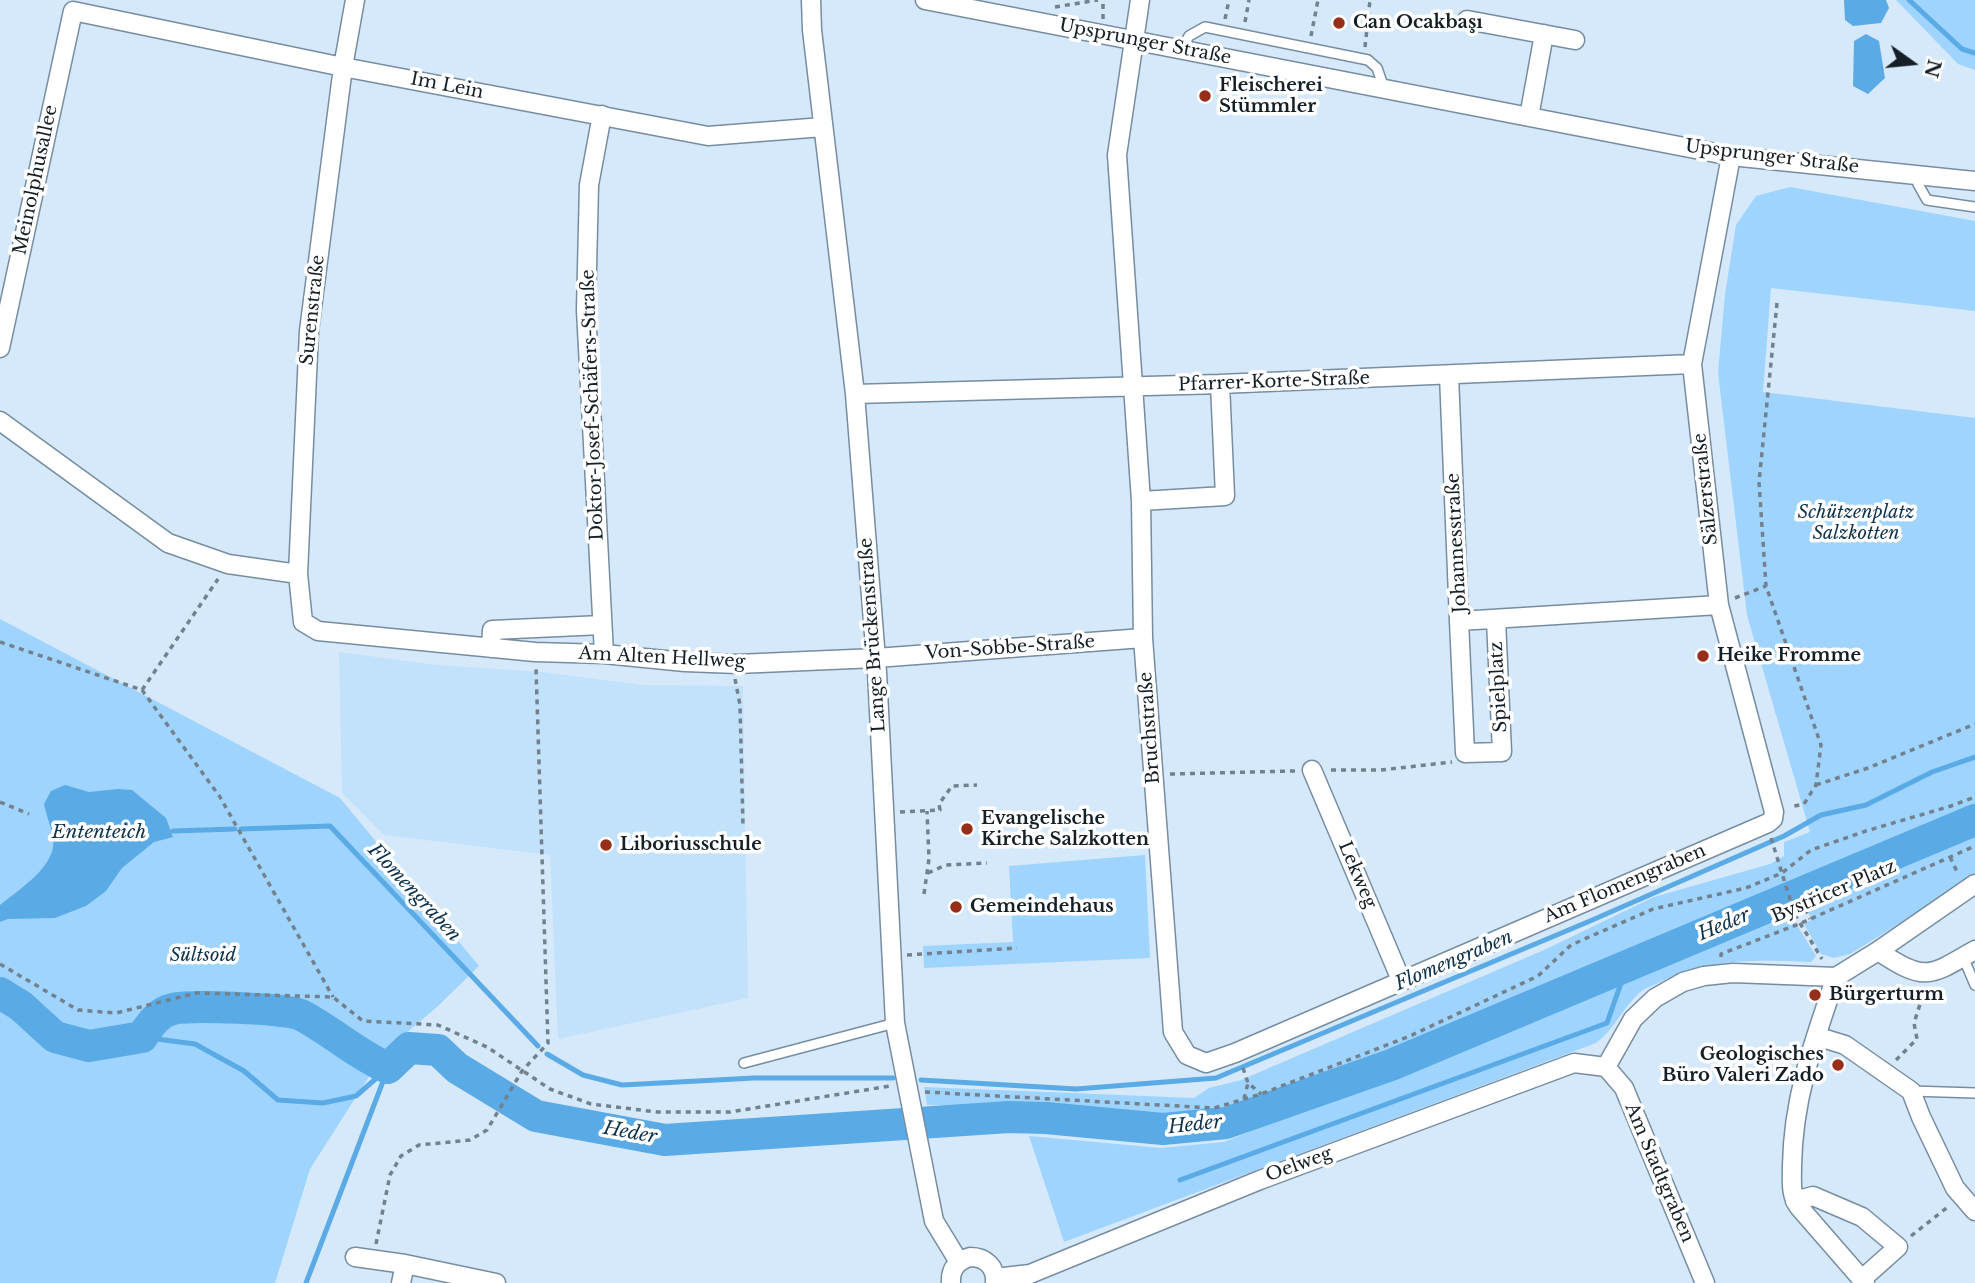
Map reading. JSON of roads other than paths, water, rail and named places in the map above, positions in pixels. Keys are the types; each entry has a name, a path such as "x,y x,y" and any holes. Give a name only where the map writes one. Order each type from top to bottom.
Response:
{"street":[{"name":"Surenstraße","path":"303,622 298,574 309,331 343,67 355,0"},
{"name":"Lange Brückenstraße","path":"811,0 812,30 855,394 876,658 895,1023 934,1221 959,1262"},
{"name":"Upsprunger Straße","path":"925,0 1731,156 1975,181"},
{"name":"Bruchstraße","path":"1140,0 1117,155 1141,501 1143,638 1173,1032 1187,1055 1206,1063"},
{"name":"Im Lein","path":"73,11 343,67 708,136 823,127"},
{"name":"Meinolphusallee","path":"0,348 73,11"},
{"path":"1467,20 1575,40"},
{"path":"1529,117 1544,34"},
{"name":"Doktor-Josef-Schäfers-Straße","path":"602,115 590,185 586,310 604,654"},
{"name":"Sälzerstraße","path":"1731,156 1692,364 1719,605 1774,812 1772,827"},
{"name":"Pfarrer-Korte-Straße","path":"855,394 1220,384 1692,364"},
{"name":"Johannesstraße","path":"1448,375 1459,621 1719,605"},
{"path":"1141,501 1224,496 1220,384"},
{"path":"0,421 168,543 228,564 298,574"},
{"name":"Spielplatz","path":"1459,621 1465,753 1502,752 1496,620"},
{"name":"Am Alten Hellweg","path":"303,622 318,631 535,652 604,654 685,662 876,658"},
{"name":"Am Alten Hellweg","path":"491,648 492,630 602,625"},
{"name":"Von-Sobbe-Straße","path":"876,658 1143,638"},
{"name":"Lekweg","path":"1312,770 1401,980"},
{"name":"Am Flomengraben","path":"1206,1063 1235,1053 1768,823 1772,827"},
{"path":"1606,1067 1633,1019 1655,998 1683,982 1721,973 1836,977 1975,884"},
{"path":"1878,951 1916,971 1931,974 1969,953"},
{"path":"1795,1201 1813,1196 1862,1217 1898,1247 1863,1281 1795,1201 1792,1189 1797,1104 1836,977"},
{"path":"1816,1036 1845,1045 1911,1091 1921,1117 1961,1196 1975,1211"},
{"name":"Oelweg","path":"995,1280 1030,1274 1260,1180 1574,1063 1606,1067"},
{"name":"Am Stadtgraben","path":"1606,1067 1623,1088 1705,1283"},
{"path":"355,1257 405,1264 496,1283"},
{"path":"951,1283 951,1273 959,1262 970,1257 982,1259 992,1267 995,1280"},
{"path":"401,1283 405,1264"}],"lane":[{"path":"1181,50 1189,36 1205,27 1364,59 1377,68 1384,88"},
{"path":"1918,174 1918,184 1927,200 1975,206"},
{"path":"1969,953 1975,985"},
{"path":"744,1063 895,1023"},
{"path":"1911,1091 1975,1093"}],"water":[{"path":"1844,0 1886,0 1889,8 1881,23 1853,26 1845,20"},
{"path":"1866,34 1879,41 1885,78 1868,94 1853,86 1854,41"},
{"name":"Ententeich","path":"65,785 89,792 132,790 166,818 173,837 154,842 122,868 106,891 86,906 55,918 8,919 0,922 0,905 36,876 50,858 53,837 44,804 51,791"}],"waterway":[{"path":"1909,0 1962,49 1975,53"},
{"name":"Flomengraben","path":"921,1080 1076,1089 1216,1078 1590,921 1784,836 1821,815 1866,805 1932,772 1975,757"},
{"name":"Heder","path":"0,993 21,1006 55,1037 89,1046 142,1037 159,1016 173,1009 238,1008 292,1013 312,1021 388,1068 409,1048 438,1050 457,1068 536,1116 665,1140 1009,1117 1163,1129 1226,1123 1391,1065 1975,820"},
{"name":"Flomengraben","path":"241,829 330,826 538,1046"},
{"name":"Flomengraben","path":"173,831 235,829"},
{"path":"1180,1180 1607,1023 1627,966"},
{"name":"Heder","path":"142,1037 195,1044 244,1071 278,1100 323,1103 356,1096 388,1068"},
{"name":"Flomengraben","path":"547,1054 583,1075 622,1085 754,1078 893,1078"},
{"path":"306,1283 387,1071"}],"place":[{"name":"Can Ocakbaşı","path":"1339,23"},
{"name":"Fleischerei Stümmler","path":"1205,96"},
{"name":"Heike Fromme","path":"1703,656"},
{"name":"Evangelische Kirche Salzkotten","path":"967,829"},
{"name":"Liboriusschule","path":"606,845"},
{"name":"Gemeindehaus","path":"956,907"},
{"name":"Bürgerturm","path":"1815,995"},
{"name":"Geologisches Büro Valeri Zado","path":"1838,1065"}],"park label":[{"name":"Schützenplatz Salzkotten","path":"1856,523"},
{"name":"Sültsoid","path":"203,956"}]}
